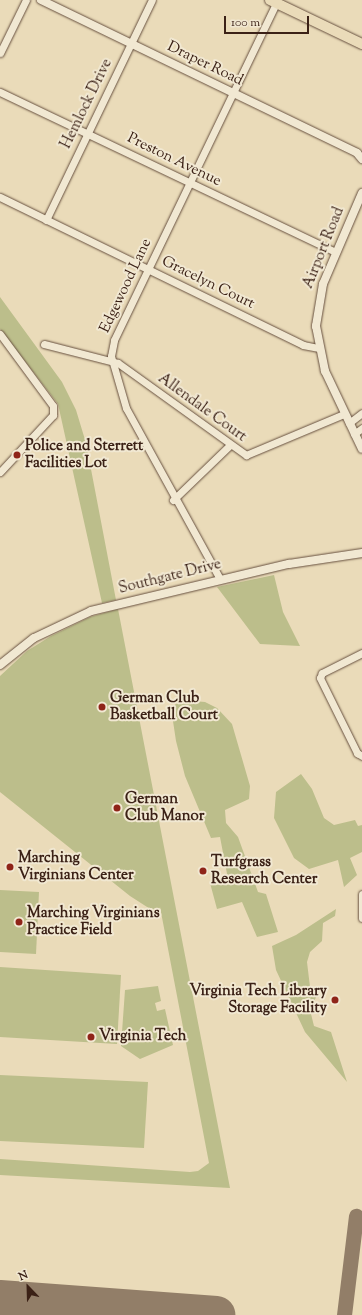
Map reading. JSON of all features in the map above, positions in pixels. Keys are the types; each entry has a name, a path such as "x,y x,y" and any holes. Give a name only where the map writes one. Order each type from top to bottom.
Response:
{"main road":[{"path":"273,1 362,44"}],"street":[{"path":"0,53 26,0"},
{"name":"Draper Road","path":"41,0 360,155"},
{"name":"Hemlock Drive","path":"46,220 152,0"},
{"name":"Edgewood Lane","path":"220,579 173,500 126,408 110,360 114,340 233,93 273,1"},
{"name":"Preston Avenue","path":"0,92 336,252"},
{"name":"Airport Road","path":"362,193 336,252 319,300 318,348 344,414 362,449"},
{"name":"Gracelyn Court","path":"0,198 148,268 303,345 318,348"},
{"path":"0,334 48,396 53,415 0,472"},
{"name":"Allendale Court","path":"44,344 110,360 249,456 344,414"},
{"path":"349,423 362,414"},
{"path":"354,434 362,428"},
{"path":"173,500 230,444"},
{"name":"Southgate Drive","path":"0,665 34,638 78,616 220,579 314,559 362,553"},
{"path":"361,756 320,675 362,653"},
{"path":"362,894 362,918"}],"green space":[{"path":"0,297 62,382 76,410 86,443 116,600 102,603 58,404 0,329"},
{"path":"274,575 283,612 300,646 260,644 217,587"},
{"path":"118,609 230,1188 0,1175 0,1159 190,1172 198,1171 209,1163 160,907 158,914 130,896 0,792 0,676 27,651 51,636 90,617"},
{"path":"181,700 205,702 217,708 232,724 250,786 249,799 225,810 226,823 238,837 258,892 266,894 278,932 257,937 242,902 217,909 210,883 228,879 220,837 211,838 185,776 176,741 171,708"},
{"path":"301,774 312,789 324,818 334,825 355,820 358,826 362,825 362,852 350,858 357,875 344,887 338,860 309,869 294,858 274,818 276,792"},
{"name":"Marching Virginians Practice Field","path":"0,890 39,892 36,954 0,952"},
{"path":"336,909 335,916 323,923 322,941 310,952 307,962 310,987 318,993 310,1010 314,1026 331,1032 347,1082 305,1032 276,970 272,946 296,935"},
{"path":"0,967 121,975 117,1044 0,1037"},
{"path":"158,986 161,1001 155,1003 157,1011 165,1009 173,1045 140,1059 121,1046 125,990"},
{"path":"0,1075 148,1082 144,1148 0,1141"}],"taxiway":[{"path":"344,1315 356,1216"},
{"path":"33,1315 34,1301"}],"runway":[{"path":"0,1299 216,1315"}],"place":[{"name":"Police and Sterrett Facilities Lot","path":"17,455"},
{"name":"German Club Basketball Court","path":"102,707"},
{"name":"German Club Manor","path":"117,808"},
{"name":"Marching Virginians Center","path":"10,867"},
{"name":"Turfgrass Research Center","path":"203,871"},
{"name":"Marching Virginians Practice Field","path":"19,922"},
{"name":"Virginia Tech Library Storage Facility","path":"335,1000"},
{"name":"Virginia Tech","path":"91,1037"}]}
